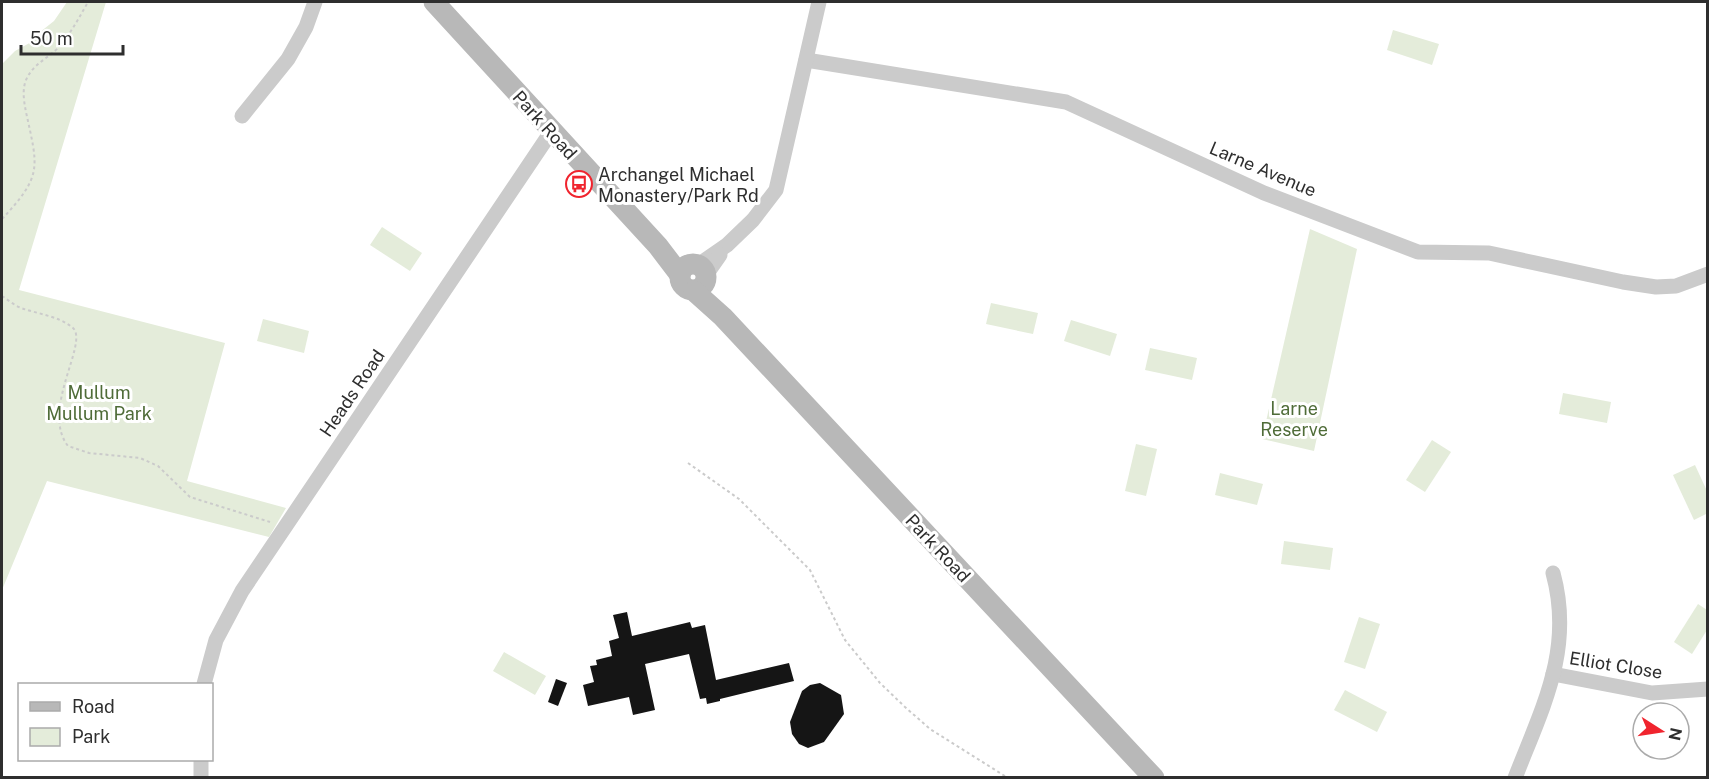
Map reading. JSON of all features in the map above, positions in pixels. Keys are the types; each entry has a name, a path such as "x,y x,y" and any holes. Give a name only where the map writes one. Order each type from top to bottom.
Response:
{"street":[{"path":"242,116 288,59 306,27 315,2"},
{"name":"Park Road","path":"434,2 658,246 695,276 723,317 1154,777"},
{"path":"695,276 763,210 776,190 819,2"},
{"name":"Larne Avenue","path":"806,60 1052,98 1074,104 1264,193 1418,252 1489,253 1656,287 1676,286 1707,274"},
{"name":"Heads Road","path":"204,683 216,640 242,591 551,132"},
{"path":"1515,777 1553,674 1562,615 1553,573"},
{"name":"Elliot Close","path":"1553,674 1652,693 1707,689"},
{"path":"201,761 201,777"}],"path":[{"path":"2,219 29,187 35,173 34,143 24,100 26,81 38,62 56,50 73,30 88,2"},
{"path":"2,296 19,307 56,318 74,328 77,335 74,355 67,369 59,399 59,427 62,439 68,446 89,453 140,458 158,466 190,497 202,503 243,512 285,527"},
{"path":"688,463 739,499 810,570 845,640 896,699 930,729 1008,777"}],"green space":[{"name":"Mullum Mullum Park","path":"67,2 106,2 19,290 225,343 187,481 286,508 269,537 47,481 2,590 2,64 15,51 35,40 35,36 54,21"},
{"path":"1393,30 1439,44 1432,65 1387,50"},
{"path":"382,227 422,253 410,271 370,245"},
{"name":"Larne Reserve","path":"1310,229 1357,249 1314,451 1262,439"},
{"path":"991,303 1038,313 1033,334 986,324"},
{"path":"263,319 309,331 304,353 257,341"},
{"path":"1071,320 1117,334 1110,356 1064,341"},
{"path":"1150,348 1197,358 1192,380 1145,370"},
{"path":"1563,393 1611,402 1607,423 1559,414"},
{"path":"1432,440 1451,452 1425,492 1406,480"},
{"path":"1136,444 1157,449 1146,496 1125,491"},
{"path":"1695,465 1707,491 1708,513 1694,520 1673,475"},
{"path":"1220,473 1263,484 1257,505 1215,495"},
{"path":"1284,541 1333,548 1330,570 1281,564"},
{"path":"1698,604 1707,610 1707,630 1692,654 1674,642"},
{"path":"1359,617 1380,624 1365,669 1344,662"},
{"path":"504,652 546,676 535,695 493,671"},
{"path":"1345,690 1387,712 1377,732 1334,710"}],"building":[{"path":"627,612 632,636 690,622 692,628 705,625 716,680 789,663 794,681 707,704 706,698 700,699 689,654 645,664 655,710 633,715 629,697 588,706 583,685 594,682 590,666 597,665 596,660 612,656 609,641 619,638 613,615"},
{"path":"556,679 567,683 558,706 548,702"},
{"path":"820,683 841,695 844,714 824,742 808,748 799,744 792,734 790,722 802,691 810,685"}],"place":[{"name":"Archangel Michael Monastery/Park Rd","path":"579,184"}]}
